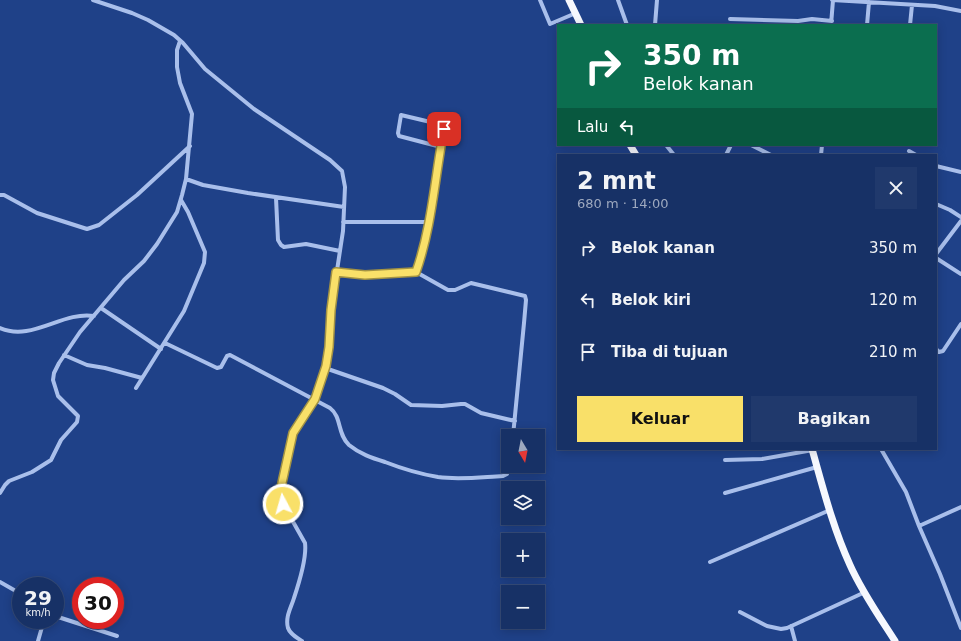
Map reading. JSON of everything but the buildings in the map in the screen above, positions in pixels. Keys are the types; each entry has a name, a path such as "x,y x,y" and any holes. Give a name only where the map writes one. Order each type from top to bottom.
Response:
{"highway":[{"path":"568,0 580,24"},
{"path":"813,450 837,535 864,593 895,641"}],"street":[{"path":"93,0 132,13 148,20 174,35 205,69 254,109 304,141 340,168 343,174 345,183 343,222 331,310 329,347 325,368 315,399 293,433 280,492 283,504 305,543 302,567 295,596 287,617 289,630 302,641"},
{"path":"540,0 550,24 575,13"},
{"path":"618,0 627,24"},
{"path":"655,24 657,0"},
{"path":"730,19 798,21 812,19 832,23 833,0 935,6 961,10"},
{"path":"867,24 869,2"},
{"path":"910,24 912,5"},
{"path":"0,493 9,482 32,472 51,460 61,440 78,420 77,415 59,399 53,380 54,373 80,332 124,280 144,261 171,224 177,212 186,179 192,114 180,83 177,50 180,41"},
{"path":"416,272 420,261 428,222 441,147 444,129 443,124 401,115 398,133 399,136 441,147"},
{"path":"0,195 4,195 37,213 87,230 99,225 137,195 190,145"},
{"path":"667,146 673,154"},
{"path":"753,146 769,154"},
{"path":"909,151 914,154"},
{"path":"937,166 961,172"},
{"path":"186,179 203,185 276,198 344,207"},
{"path":"276,198 278,240 281,245 284,247 306,244 340,251"},
{"path":"136,388 184,311 205,259 205,252 197,232 181,200"},
{"path":"937,204 961,217"},
{"path":"937,253 961,221"},
{"path":"343,222 428,222"},
{"path":"937,259 961,274"},
{"path":"336,272 365,275 416,272 448,290 455,290 470,283 525,296 526,300 514,429"},
{"path":"101,308 161,349"},
{"path":"0,328 10,331 28,331 74,317 83,315 94,316"},
{"path":"937,350 939,352 943,351 961,324"},
{"path":"164,343 217,368 221,367 228,355 231,355 315,399 335,412 342,435 348,444 366,456 412,472 449,478 503,476 507,473"},
{"path":"64,355 87,365 105,368 142,378"},
{"path":"325,368 383,388 411,405 442,406 465,404 480,413 515,421"},
{"path":"725,460 762,459 813,450"},
{"path":"882,450 906,492 961,628"},
{"path":"725,494 817,467"},
{"path":"919,526 961,507"},
{"path":"710,562 830,510"},
{"path":"0,582 12,589"},
{"path":"740,612 768,626 781,628 791,626 864,593"},
{"path":"64,619 117,636"},
{"path":"791,626 795,641"},
{"path":"38,641 41,629"}],"route":[{"path":"283,504 280,492 293,433 315,399 326,366 336,272 343,274 365,275 416,272 420,261 428,222 444,129"}]}
